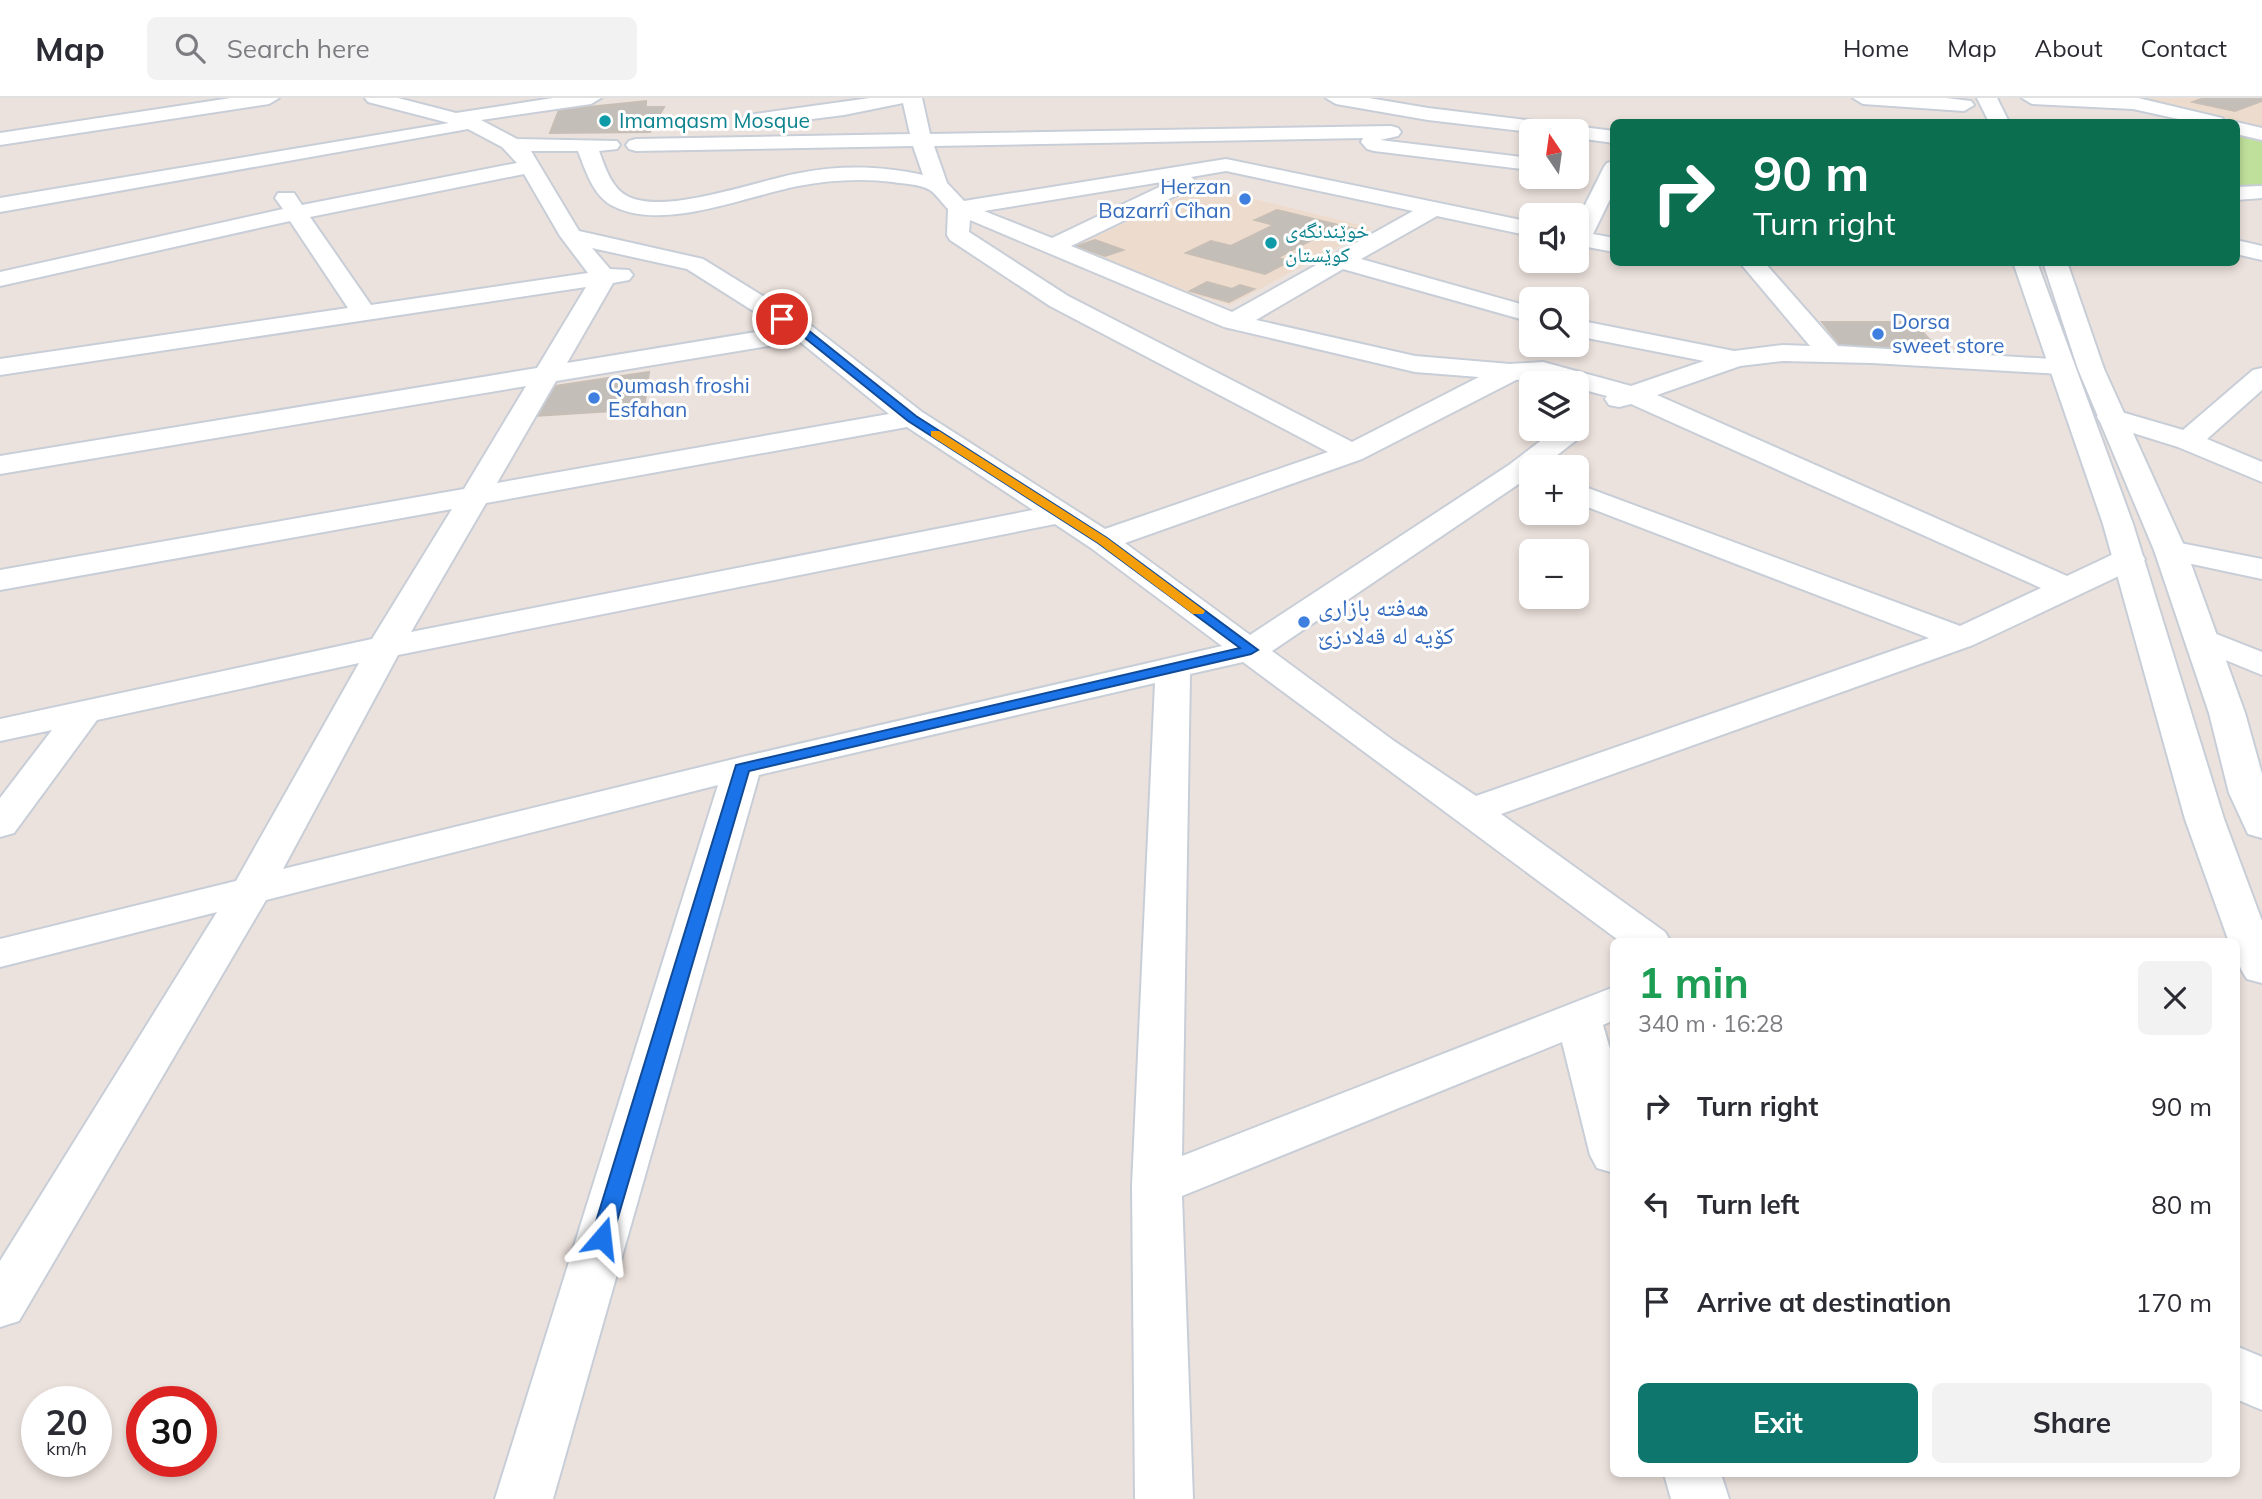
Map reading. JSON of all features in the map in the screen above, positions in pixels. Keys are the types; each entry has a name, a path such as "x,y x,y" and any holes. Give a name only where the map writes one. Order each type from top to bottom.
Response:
{"street":[{"path":"0,139 269,98"},
{"path":"375,98 463,122 522,156 571,236 604,278"},
{"path":"0,205 591,98"},
{"path":"636,145 730,124 844,109 899,98"},
{"path":"912,98 921,139 937,185 959,208 1050,248 1233,322 1415,364 1510,372 1543,370 1633,395 2070,589"},
{"path":"1336,98 1385,101 1427,114 1519,125"},
{"path":"1863,98 1965,108"},
{"path":"1987,98 1998,119"},
{"path":"2032,98 2138,104 2150,119"},
{"path":"2112,98 2202,119"},
{"path":"1427,114 1371,142 1374,145 1519,163"},
{"path":"2240,129 2262,134"},
{"path":"0,261 586,145 1391,132"},
{"path":"1589,134 1610,136"},
{"path":"1174,135 1192,172"},
{"path":"586,145 607,190 617,200 638,207 694,204 799,180 844,174 893,174 937,185"},
{"path":"959,208 1226,165 1519,227"},
{"path":"1589,171 1610,172"},
{"path":"1050,248 1192,172 1271,197"},
{"path":"1589,217 1610,176"},
{"path":"2240,194 2262,192"},
{"path":"0,279 291,205"},
{"path":"291,205 364,313"},
{"path":"959,208 958,235 1059,301 1352,453"},
{"path":"1233,322 1431,209"},
{"path":"1374,221 1400,227"},
{"path":"571,236 695,264 804,332 912,418 1102,541 1381,749 1472,811 1645,938"},
{"path":"1589,240 1610,244"},
{"path":"2240,248 2262,253"},
{"path":"1340,261 1519,312"},
{"path":"0,368 695,264"},
{"path":"1755,266 1830,353"},
{"path":"2026,266 2060,366 2095,415 2170,550 2227,713 2248,793 2262,826"},
{"path":"2056,266 2091,369 2095,415 2130,559 2203,819 2229,892 2262,968"},
{"path":"0,1306 251,891 385,647 604,278"},
{"path":"0,465 804,332"},
{"path":"1589,337 1736,359"},
{"path":"1589,416 1607,402 1736,359 1783,353 1830,353 2060,366"},
{"path":"1543,370 1556,357"},
{"path":"1102,541 1352,453 1510,372"},
{"path":"2188,441 2262,376"},
{"path":"2095,415 2188,441 2262,473"},
{"path":"0,580 912,418"},
{"path":"1545,455 1560,441"},
{"path":"0,953 742,768 1251,650 1519,477"},
{"path":"1589,498 1961,638"},
{"path":"0,730 385,647 1058,514"},
{"path":"2170,550 2262,569"},
{"path":"1472,811 1961,638 2130,559"},
{"path":"2201,638 2262,665"},
{"path":"1164,1499 1157,1186 1173,669"},
{"path":"0,825 85,711"},
{"path":"524,1499 742,768"},
{"path":"1157,1186 1596,1010 1610,1123"},
{"path":"2240,1371 2262,1387"},
{"path":"1694,1477 1700,1499"}],"shaded area":[{"path":"2140,98 2262,98 2262,127 2240,122 2240,119 2228,119"},
{"path":"1205,187 1373,228 1230,305 1165,286 1074,246"}],"green space":[{"path":"2240,137 2262,142 2262,185 2240,185"}],"building":[{"path":"2205,98 2262,98 2262,101 2235,111 2193,102 2208,100"},
{"name":"Imamqasm Mosque","path":"646,101 646,107 664,107 650,132 550,133 559,110"},
{"name":"خوێندنگەی کوێستان","path":"1277,210 1355,229 1333,240 1319,236 1277,258 1290,261 1265,274 1186,253 1211,241 1231,246 1274,225 1255,220"},
{"path":"1095,240 1123,250 1105,256 1077,246"},
{"path":"1207,282 1232,289 1240,285 1254,289 1229,302 1190,291"},
{"name":"Dorsa sweet store","path":"1822,322 1914,322 1935,346 1841,346"},
{"name":"Qumash froshi Esfahan","path":"649,372 644,409 536,416 549,387"}],"slow traffic":[{"path":"935,433 1102,541 1198,611"}],"place":[{"name":"Imamqasm Mosque","path":"605,121"},
{"name":"Herzan Bazarrî Cîhan","path":"1245,199"},
{"name":"خوێندنگەی کوێستان","path":"1271,243"},
{"name":"Dorsa sweet store","path":"1878,334"},
{"name":"Qumash froshi Esfahan","path":"594,398"},
{"name":"هەفتە بازاری کۆیە لە قەلادزێ","path":"1304,622"}],"route":[{"path":"602,1238 742,768 1251,650 1102,541 912,418 804,332 782,319"}]}
